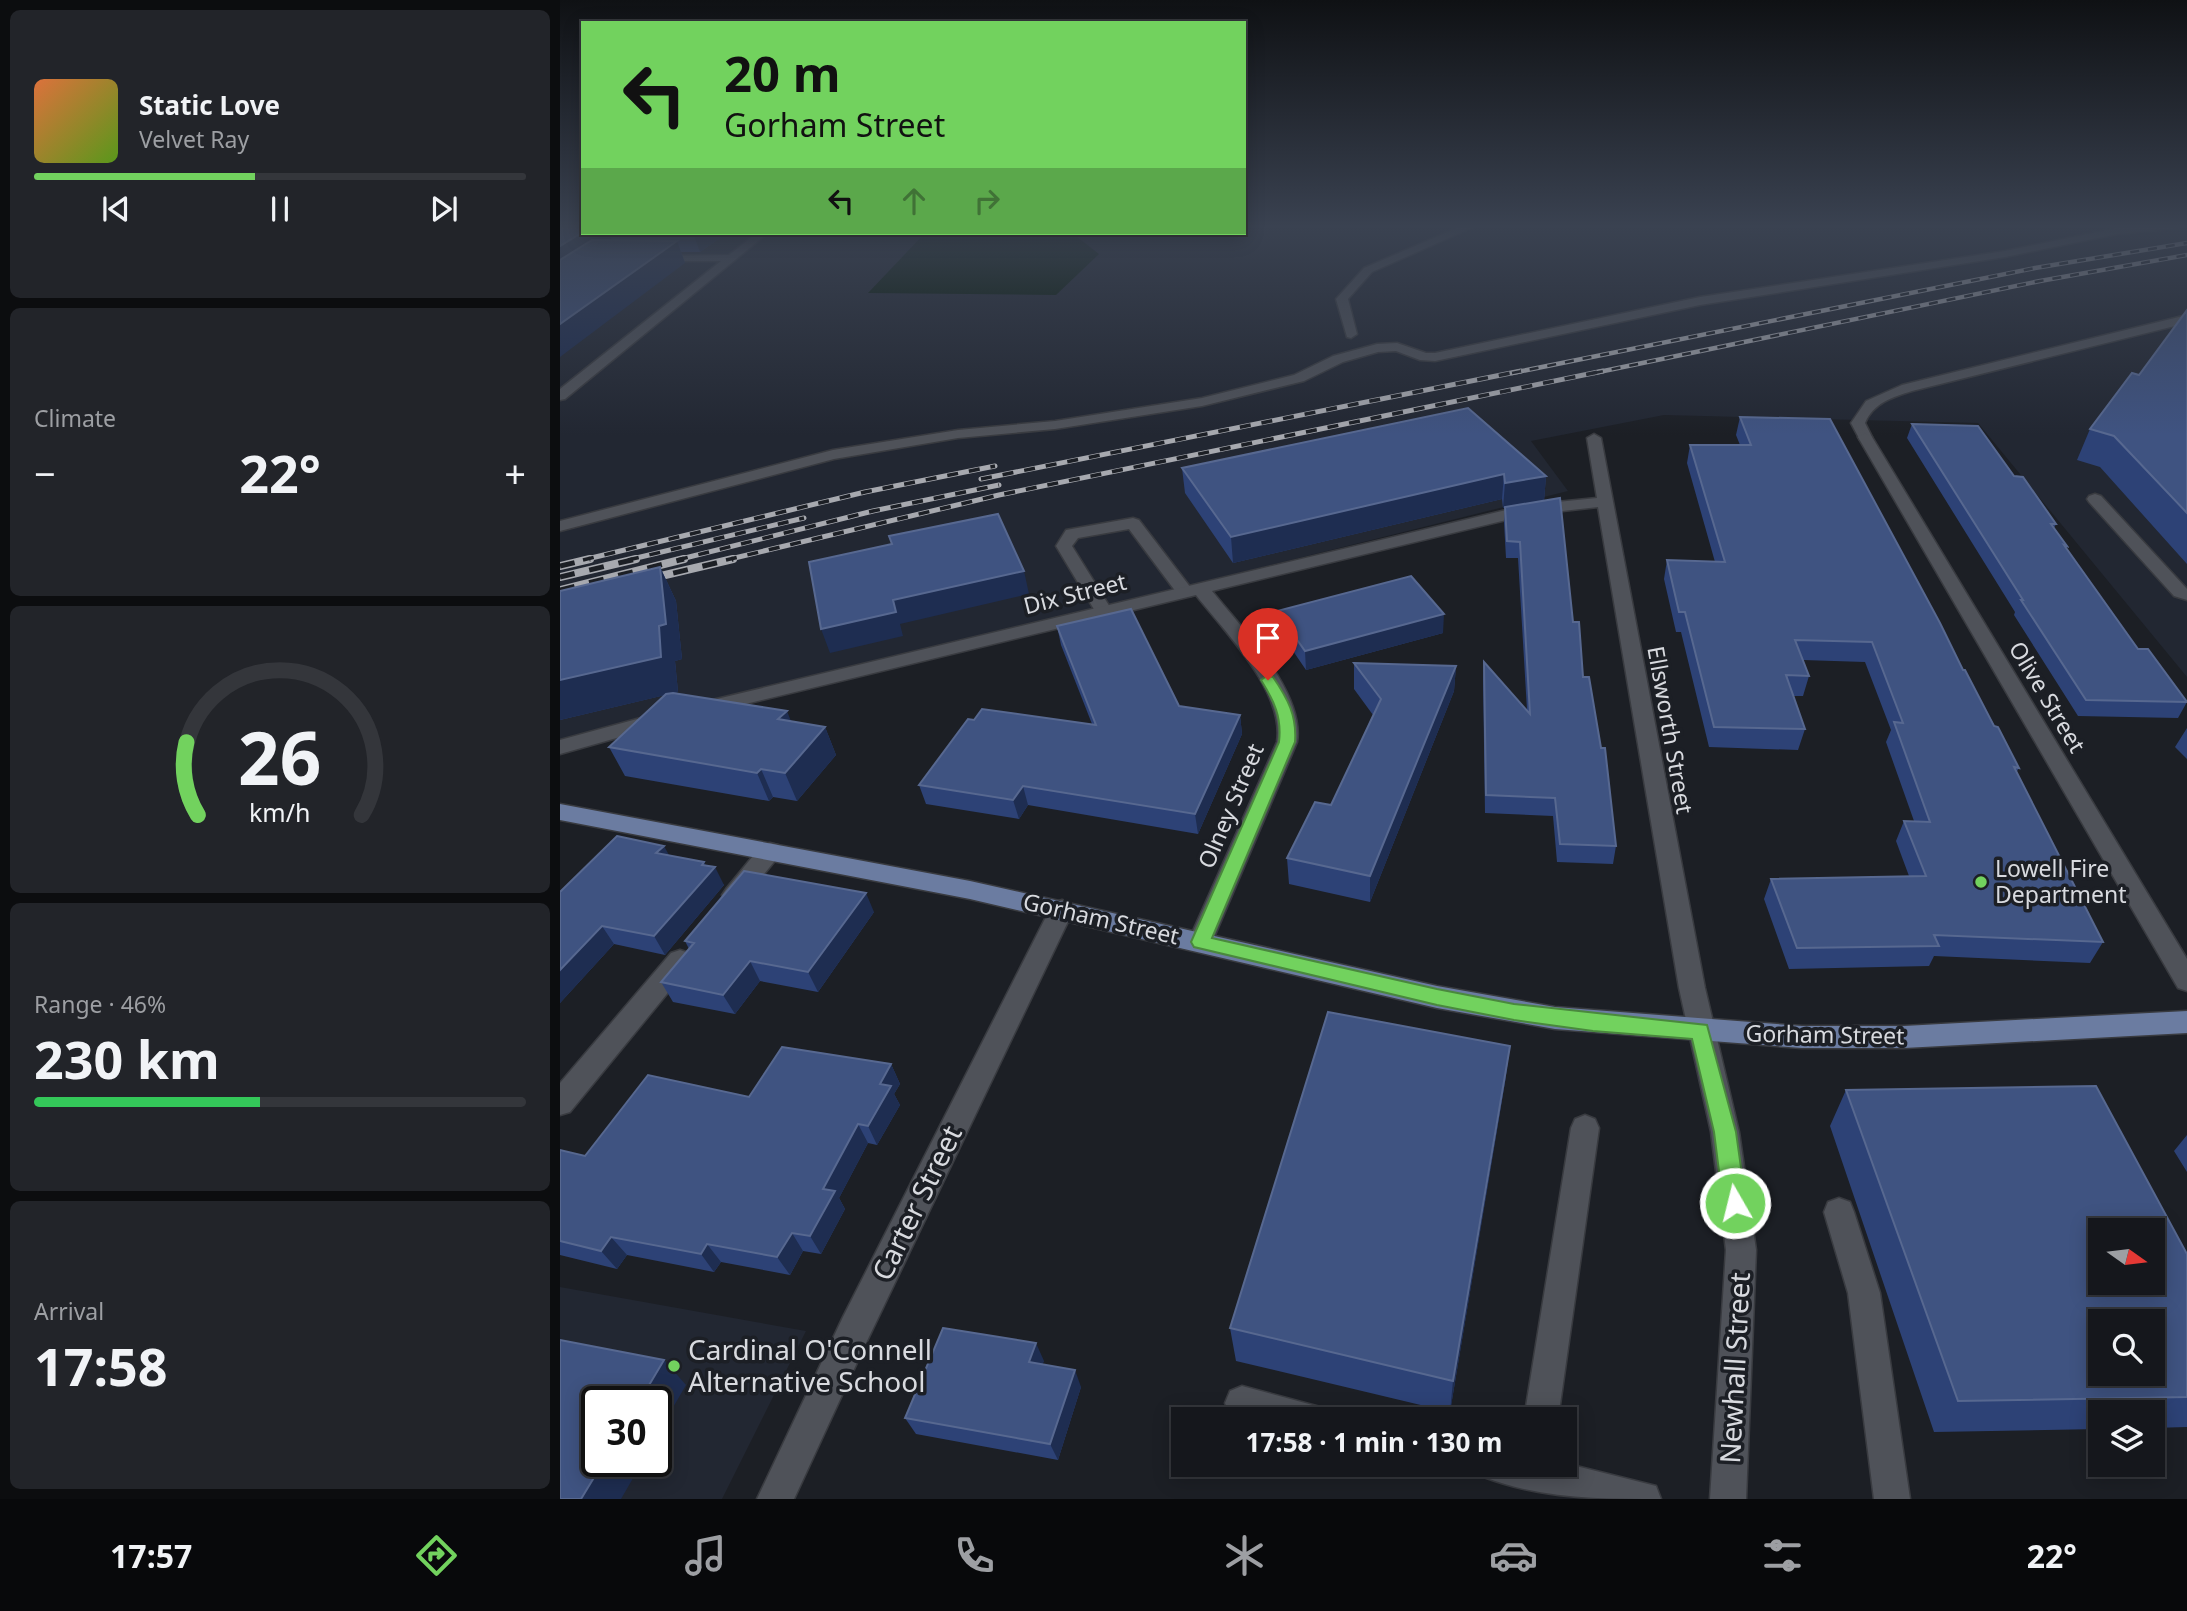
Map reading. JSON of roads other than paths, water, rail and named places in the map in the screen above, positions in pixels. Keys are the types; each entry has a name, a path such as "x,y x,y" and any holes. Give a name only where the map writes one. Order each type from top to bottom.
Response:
{"main road":[{"name":"Gorham Street","path":"560,812 1062,909 1437,997 1514,1012 1593,1023 1802,1037 1904,1037 2187,1022"}],"street":[{"path":"560,396 686,295"},
{"path":"1346,295 1342,299 1351,334"},
{"path":"560,526 833,455 958,434 1055,425 1202,401 1299,378 1338,359 1377,348 1397,347 1425,357 1435,357 1739,295"},
{"name":"Olive Street","path":"2187,319 1897,391 1876,399 1861,410 1858,423 2187,981"},
{"name":"Ellsworth Street","path":"1594,438 1700,1031"},
{"path":"2095,499 2180,592 2187,595"},
{"name":"Dix Street","path":"560,747 678,714 1527,510 1604,502"},
{"name":"Olney Street","path":"1104,612 1064,546 1072,534 1133,523 1268,680 1280,699 1289,722 1287,742 1200,942"},
{"path":"716,917 770,851"},
{"name":"Carter Street","path":"775,1499 855,1329 1062,909"},
{"path":"560,1103 698,938"},
{"name":"Newhall Street","path":"1700,1031 1725,1132 1741,1250 1728,1499"},
{"path":"1543,1407 1585,1128"},
{"path":"1839,1212 1864,1293 1892,1499"},
{"path":"1242,1403 1258,1407"},
{"path":"1562,1477 1643,1499"}],"railway":[{"path":"1512,373 1901,295"},
{"path":"1594,373 1972,295"},
{"path":"981,479 1521,371"},
{"path":"726,560 999,495 1603,371"},
{"path":"583,560 865,492 995,466"},
{"path":"677,560 873,511 999,485"},
{"path":"628,560 804,518"},
{"path":"560,566 590,559"},
{"path":"560,577 636,559"},
{"path":"560,590 684,559"},
{"path":"644,580 733,559"}],"place":[{"name":"Lowell Fire Department","path":"1981,882"},
{"name":"Cardinal O'Connell Alternative School","path":"674,1366"}]}
